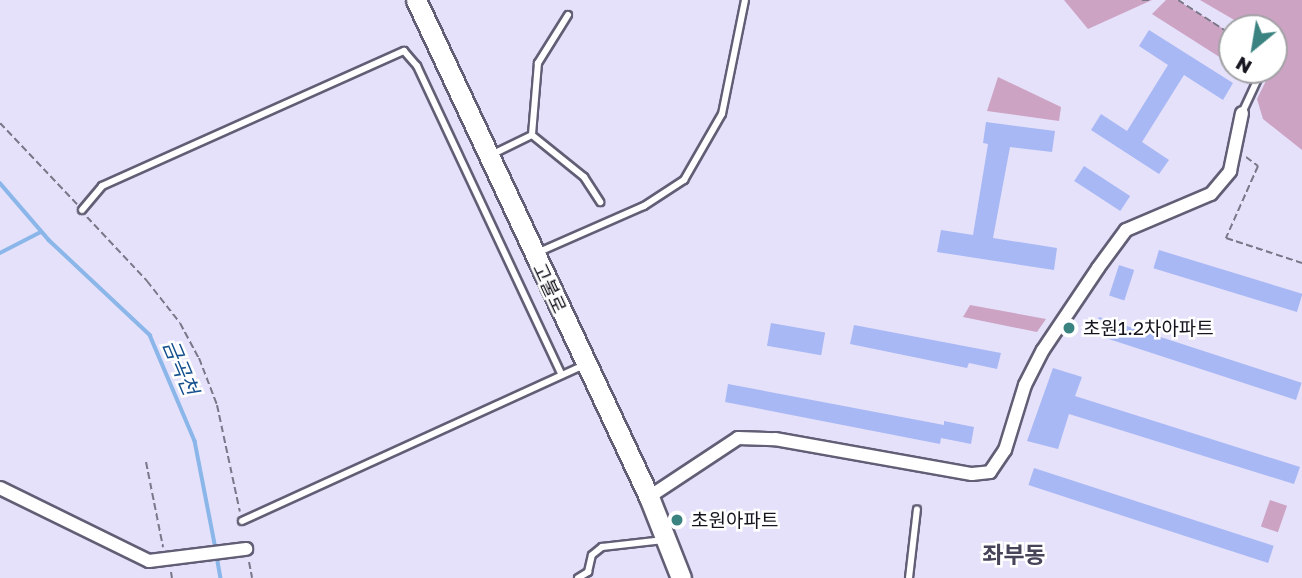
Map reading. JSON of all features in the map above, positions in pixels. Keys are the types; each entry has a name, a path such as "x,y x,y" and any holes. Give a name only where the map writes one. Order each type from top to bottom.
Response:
{"main road":[{"name":"고불로","path":"416,0 649,497 681,578"}],"street":[{"path":"649,497 738,438 775,439 971,474 990,472 1005,450 1025,385 1043,350 1126,230 1212,194 1230,171 1242,113"},
{"path":"0,488 149,561 246,549"}],"lane":[{"path":"534,255 645,206 684,180 722,114 745,0"},
{"path":"532,135 538,63 568,15"},
{"path":"82,211 102,186 404,51 417,66 562,376"},
{"path":"1242,113 1255,84"},
{"path":"488,156 532,135"},
{"path":"532,135 584,177 600,202"},
{"path":"242,521 586,364"},
{"path":"909,578 917,509"},
{"path":"578,578 588,572 595,551 602,547 666,540"}],"path":[{"path":"1142,0 1151,0"},
{"path":"1178,0 1218,26"},
{"path":"0,123 147,281 180,323 199,358 217,405 242,521"},
{"path":"1236,150 1258,166 1226,238 1302,263"},
{"path":"146,462 159,538 173,578"},
{"path":"246,549 253,578"}],"shaded area":[{"path":"1064,0 1152,0 1088,29"},
{"path":"1166,0 1177,0 1218,25 1218,56 1152,14"},
{"path":"1200,0 1302,0 1302,150 1263,119 1257,99 1264,84 1288,84 1288,14 1224,14"},
{"path":"998,77 1061,107 1059,121 987,111"},
{"path":"970,305 1046,319 1037,332 963,317"},
{"path":"1270,500 1287,506 1278,532 1261,526"}],"building":[{"path":"1149,30 1218,74 1218,84 1232,84 1223,100 1184,75 1142,142 1169,160 1159,174 1091,130 1101,114 1127,131 1168,65 1139,46"},
{"path":"986,122 1055,131 1052,152 1010,147 993,238 1057,248 1054,270 937,252 941,230 973,235 988,144 983,143"},
{"path":"1084,166 1130,196 1120,211 1074,181"},
{"path":"1159,250 1302,294 1297,312 1153,268"},
{"path":"1119,265 1134,270 1124,300 1109,295"},
{"path":"1099,317 1302,383 1296,400 1093,334"},
{"path":"771,323 825,333 821,355 767,346"},
{"path":"854,325 1001,353 997,369 969,363 967,368 850,344"},
{"path":"1053,368 1082,377 1075,396 1300,467 1294,484 1069,414 1058,449 1027,441"},
{"path":"728,384 944,425 944,421 974,427 971,444 941,438 940,444 725,402"},
{"path":"1034,468 1274,546 1268,563 1028,485"}],"waterway":[{"name":"금곡천","path":"0,183 49,240 150,335 195,441 216,549"},
{"path":"0,253 41,232"},
{"name":"금곡천","path":"217,556 221,578"}],"place":[{"name":"초원1.2차아파트","path":"1069,328"},
{"name":"초원아파트","path":"677,520"}],"district":[{"name":"좌부동","path":"1014,554"}]}
